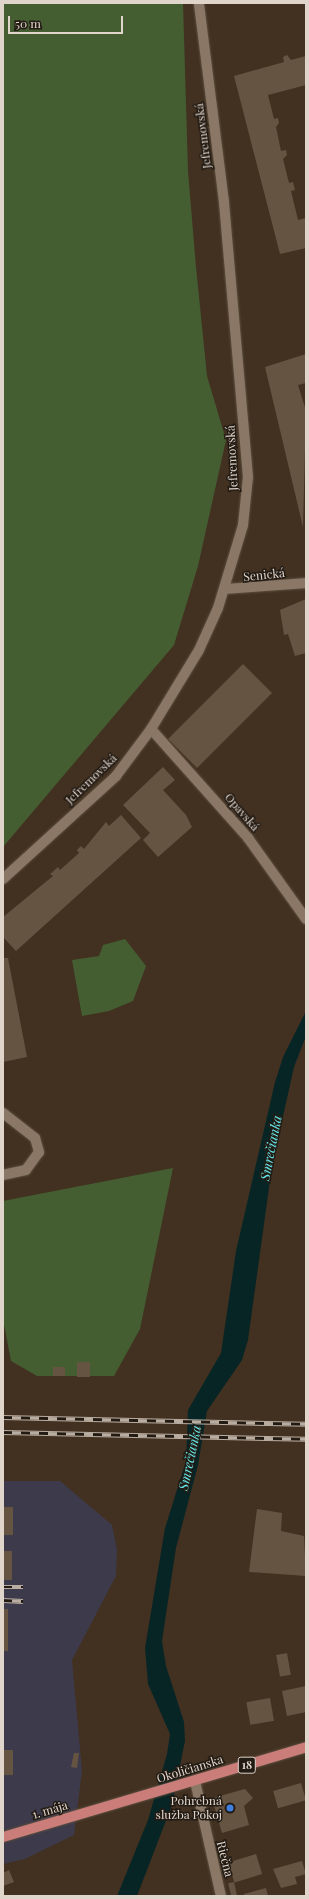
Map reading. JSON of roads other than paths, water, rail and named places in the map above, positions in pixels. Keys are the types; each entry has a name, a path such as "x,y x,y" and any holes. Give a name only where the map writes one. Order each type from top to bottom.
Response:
{"main road":[{"name":"Okoličianska","path":"104,1808 306,1748"},
{"name":"1. mája","path":"3,1837 104,1808"}],"street":[{"name":"Jefremovská","path":"3,879 116,776 151,729 199,650 225,589 243,525 248,477 224,202 199,3"},
{"name":"Senická","path":"225,589 306,583"},
{"name":"Opavská","path":"151,729 248,838 306,919"},
{"path":"3,1113 35,1138 38,1152 26,1170 3,1175"},
{"name":"Riečna","path":"191,1782 221,1896"}],"water":[{"name":"Smrečianka","path":"306,1011 306,1036 294,1067 272,1166 248,1340 242,1360 207,1411 198,1465 176,1548 162,1641 166,1666 184,1722 185,1741 172,1805 137,1896 117,1896 148,1820 167,1754 170,1734 148,1684 145,1648 165,1528 186,1461 188,1410 221,1353 236,1251 275,1082 283,1057"}],"railway":[{"path":"3,1417 306,1424"},
{"path":"3,1432 306,1439"},
{"path":"3,1587 23,1587"},
{"path":"3,1600 23,1601"}],"place":[{"name":"Pohrebná služba Pokoj","path":"230,1808"}]}
